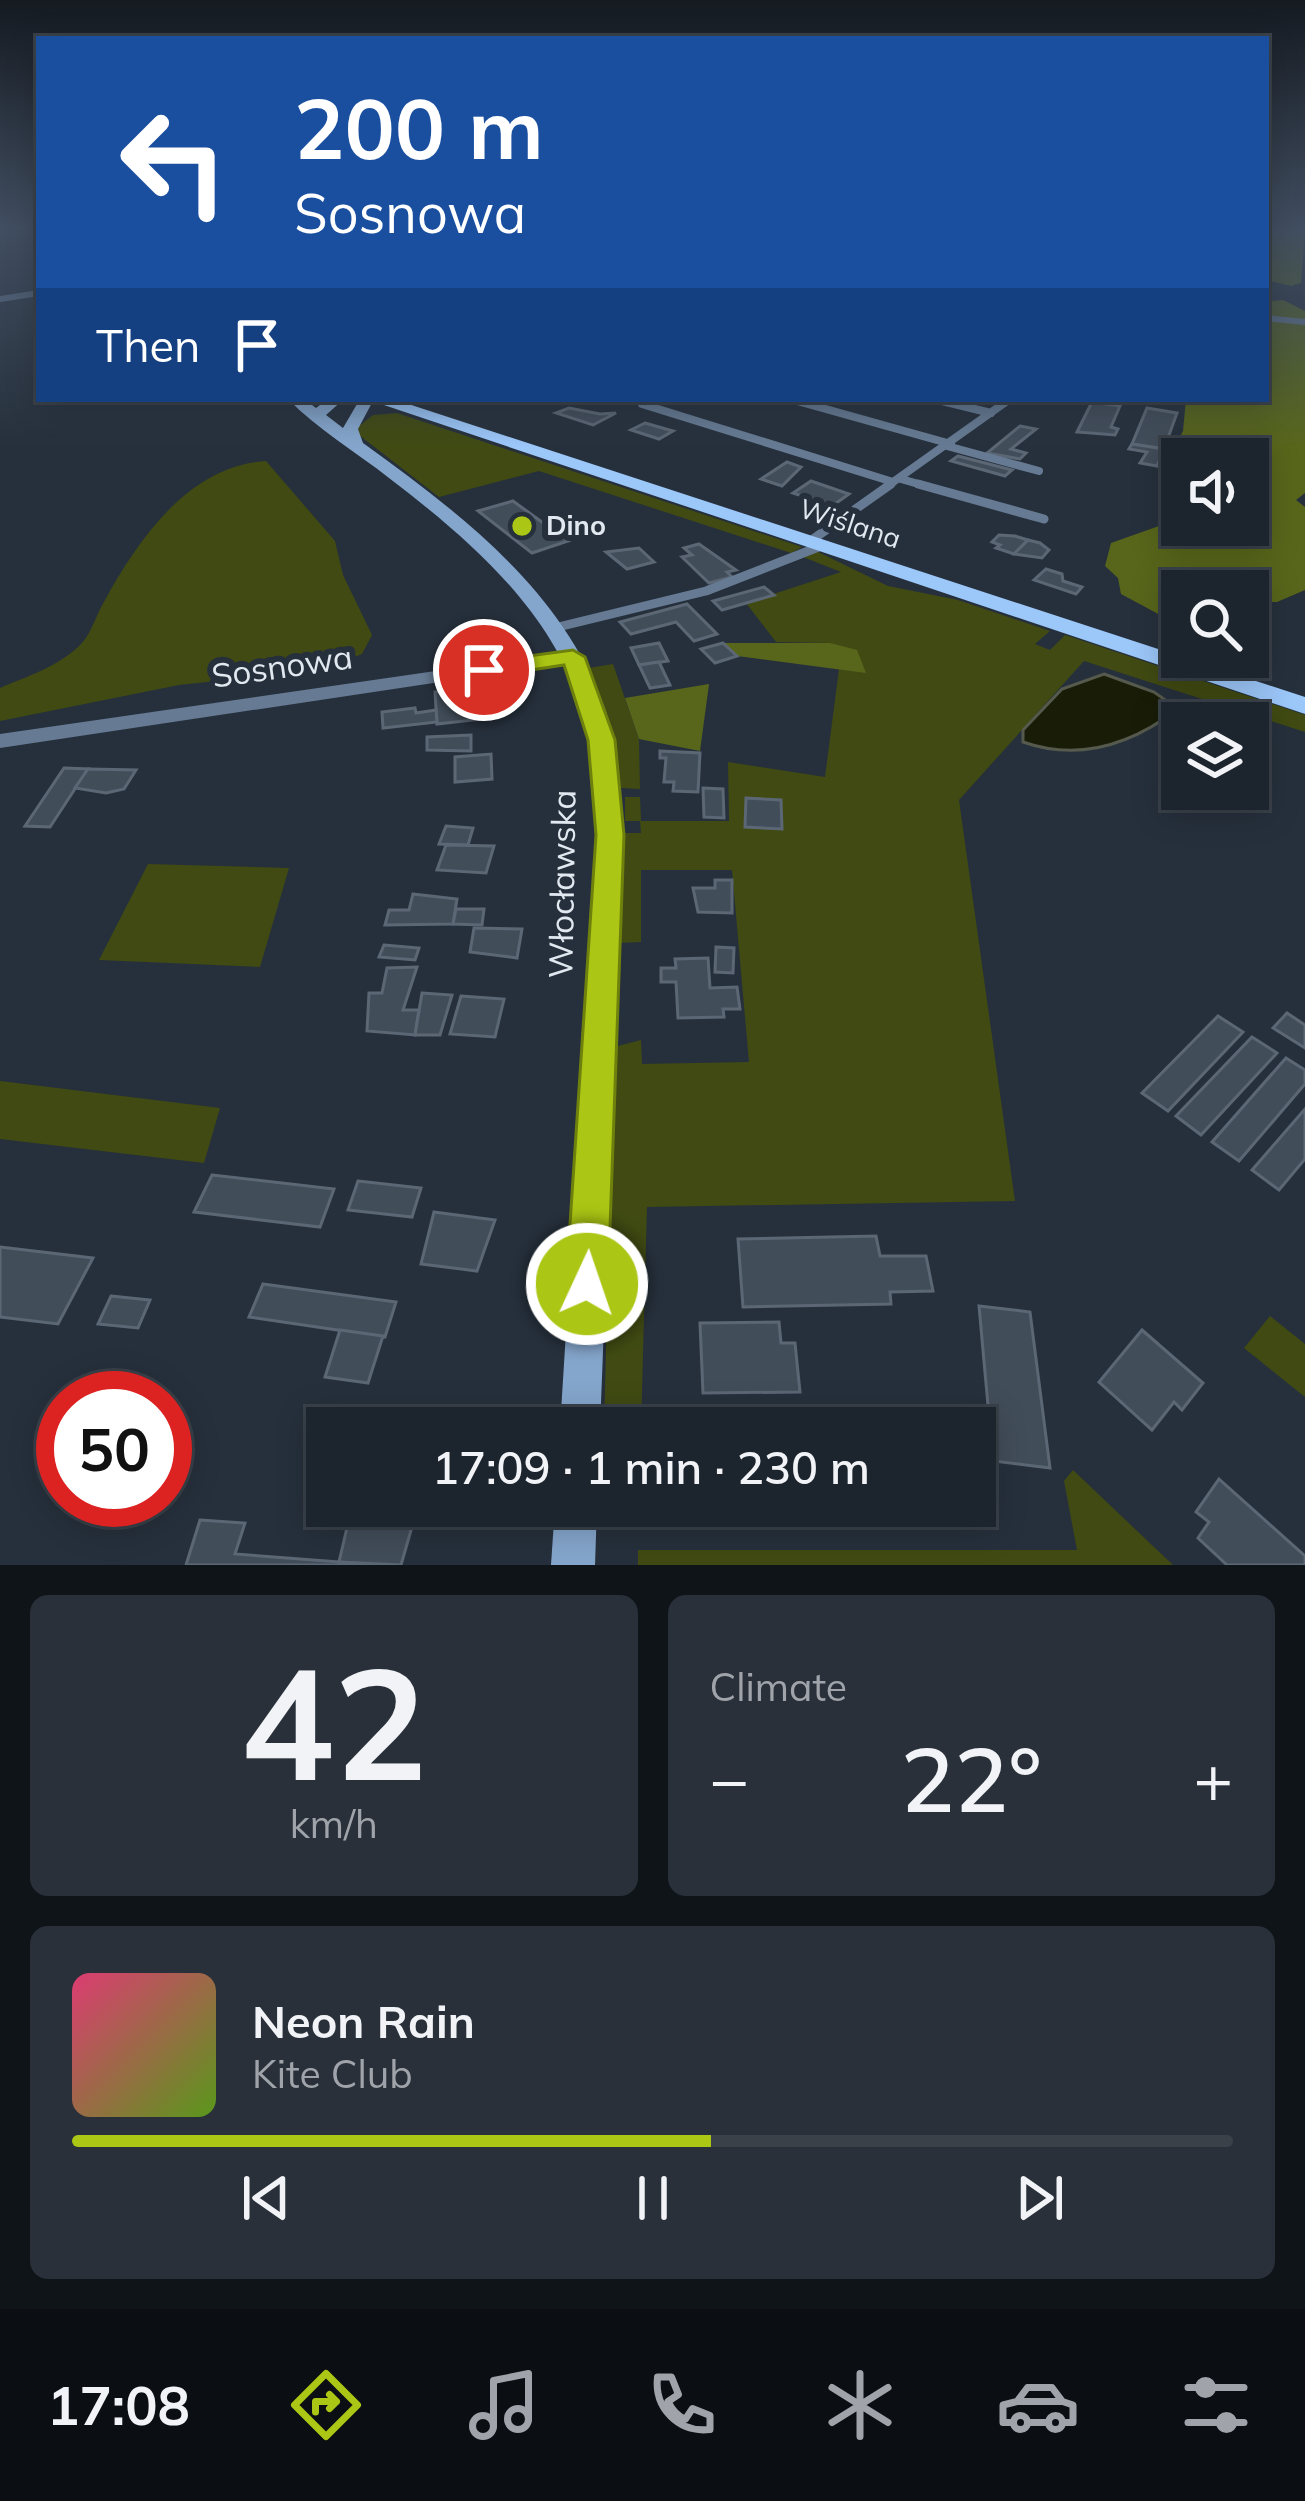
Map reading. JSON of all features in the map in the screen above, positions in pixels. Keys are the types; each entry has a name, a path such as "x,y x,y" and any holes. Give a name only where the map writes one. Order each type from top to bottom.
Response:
{"main road":[{"name":"Włocławska","path":"300,402 505,566 573,657 602,740 610,835 581,1407"},
{"path":"316,416 333,402"},
{"path":"356,445 350,429 375,405"},
{"name":"Wiślana","path":"375,405 1305,706"},
{"path":"573,1565 575,1527"}],"street":[{"name":"Sosnowa","path":"0,741 573,657"}],"lane":[{"path":"1269,318 1305,322"},
{"path":"800,402 1039,471"},
{"path":"946,402 991,413"},
{"path":"554,628 706,591 815,544 1006,402"},
{"path":"641,404 897,481 1044,519"}],"green space":[{"path":"1272,301 1285,301 1305,311 1305,493 1296,500 1305,507 1305,590 1269,602 1269,570 1161,570 1161,615 1121,594 1118,578 1105,566 1111,543 1161,524 1161,546 1269,546 1269,438 1180,438 1186,402 1269,402"},
{"path":"397,413 802,547 791,553 539,471 439,497 359,435 358,427 373,415"},
{"path":"266,461 335,541 343,575 372,635 362,654 321,670 179,685 0,721 0,688 54,664 82,643 133,554 169,509 213,476"},
{"path":"816,551 888,586 958,600 1050,631 1035,644 1050,650 1065,635 1161,667 1161,678 1194,678 1266,702 1212,702 1084,661 959,800 1015,1201 647,1207 642,1407 605,1407 614,1047 641,1040 642,1064 749,1062 732,870 641,870 641,942 618,943 622,833 641,833 640,821 625,821 625,797 640,797 641,821 729,821 728,762 825,777 839,669 865,672 830,643 776,642 746,603 841,572 803,557"},
{"path":"723,643 830,643 857,650 866,673 737,656"},
{"path":"613,664 639,739 640,789 621,788 613,738 589,668"},
{"path":"709,684 700,751 639,739 625,698"},
{"path":"1269,703 1305,715 1305,732 1269,720"},
{"path":"148,864 289,868 260,967 99,960"},
{"path":"0,1081 220,1108 204,1163 0,1139"},
{"path":"1270,1316 1305,1344 1305,1397 1244,1348"},
{"path":"1073,1470 1173,1565 638,1565 638,1550 1077,1550 1064,1481"}],"shaded area":[{"path":"1104,674 1168,702 1161,702 1161,720 1105,746 1065,750 1023,742 1023,730 1062,689"}],"building":[{"path":"1092,402 1120,406 1111,427 1118,429 1115,435 1077,432"},
{"path":"569,408 616,413 593,425 556,413"},
{"path":"1147,408 1177,413 1168,438 1161,438 1161,449 1132,444"},
{"path":"645,423 673,431 659,439 631,430"},
{"path":"1020,426 1036,429 1011,449 1026,453 1020,459 987,453"},
{"path":"1132,444 1161,449 1161,456 1157,466 1140,463 1147,452 1129,449"},
{"path":"958,456 1012,470 1005,476 951,461"},
{"path":"787,462 801,467 782,486 761,479"},
{"path":"811,481 849,494 832,506 793,493"},
{"name":"Dino","path":"513,501 568,541 532,553 478,511"},
{"path":"999,535 1028,540 1014,554 996,548 1000,545 992,542"},
{"path":"1028,540 1049,550 1042,558 1014,554"},
{"path":"699,544 736,570 727,572 732,577 709,583 682,557 692,555 684,548"},
{"path":"639,548 654,562 627,569 606,552"},
{"path":"1046,569 1082,587 1076,594 1034,580"},
{"path":"764,587 774,595 722,610 713,601"},
{"path":"687,604 717,634 694,641 676,622 631,634 620,622"},
{"path":"659,643 668,661 639,665 631,648"},
{"path":"723,643 737,656 715,663 701,649"},
{"path":"659,662 670,685 650,688 639,665"},
{"path":"502,684 503,692 476,695 479,711 490,710 491,718 437,724 435,692"},
{"path":"415,708 416,713 436,710 437,722 383,728 382,712"},
{"path":"471,735 471,751 427,750 427,737"},
{"path":"660,751 700,753 698,792 673,791 674,782 664,782 666,758 660,758"},
{"path":"491,754 492,779 455,782 455,757"},
{"path":"64,768 88,769 50,827 25,826"},
{"path":"88,769 136,770 124,789 106,793 75,788"},
{"path":"703,788 723,789 724,818 704,817"},
{"path":"746,798 781,800 782,829 745,827"},
{"path":"446,826 473,828 468,845 439,844"},
{"path":"446,845 494,846 486,873 437,870"},
{"path":"715,880 732,880 732,913 698,912 693,888 715,888"},
{"path":"413,894 457,899 453,924 385,925 389,910 409,910"},
{"path":"456,909 484,909 482,925 453,924"},
{"path":"474,928 522,929 517,958 470,952"},
{"path":"384,945 419,948 415,960 379,957"},
{"path":"716,947 734,948 733,973 715,972"},
{"path":"708,958 710,988 737,987 740,1009 723,1009 724,1017 678,1018 676,982 661,982 661,968 676,968 675,959"},
{"path":"417,967 403,1010 419,1010 415,1035 367,1031 369,993 382,993 387,968"},
{"path":"422,993 452,995 440,1035 415,1035"},
{"path":"461,996 504,999 495,1037 450,1034"},
{"path":"1287,1013 1305,1025 1305,1048 1273,1028"},
{"path":"1218,1016 1243,1032 1168,1111 1142,1093"},
{"path":"1252,1037 1277,1053 1201,1135 1176,1116"},
{"path":"1286,1058 1305,1070 1305,1084 1239,1161 1212,1142"},
{"path":"1305,1109 1305,1159 1279,1190 1252,1170"},
{"path":"212,1175 334,1189 320,1227 194,1212"},
{"path":"358,1181 421,1188 412,1217 348,1210"},
{"path":"434,1212 495,1220 477,1271 421,1264"},
{"path":"876,1236 880,1256 926,1256 933,1291 890,1292 891,1304 743,1307 738,1239"},
{"path":"0,1247 93,1258 58,1324 0,1317"},
{"path":"263,1284 396,1302 385,1337 249,1317"},
{"path":"111,1296 150,1300 138,1328 98,1324"},
{"path":"979,1306 1030,1312 1050,1468 996,1461 996,1407 988,1407"},
{"path":"779,1322 781,1343 795,1343 800,1392 703,1393 700,1323"},
{"path":"340,1330 383,1336 368,1383 325,1377"},
{"path":"1142,1330 1203,1383 1182,1410 1174,1402 1152,1430 1099,1382"},
{"path":"1219,1479 1305,1556 1305,1565 1227,1565 1198,1538 1209,1522 1196,1512"},
{"path":"200,1520 245,1523 235,1554 379,1565 186,1565"},
{"path":"347,1527 412,1527 401,1565 339,1562"}],"place":[{"name":"Dino","path":"522,526"}],"route":[{"path":"484,670 573,657 602,740 610,835 587,1284"}]}
